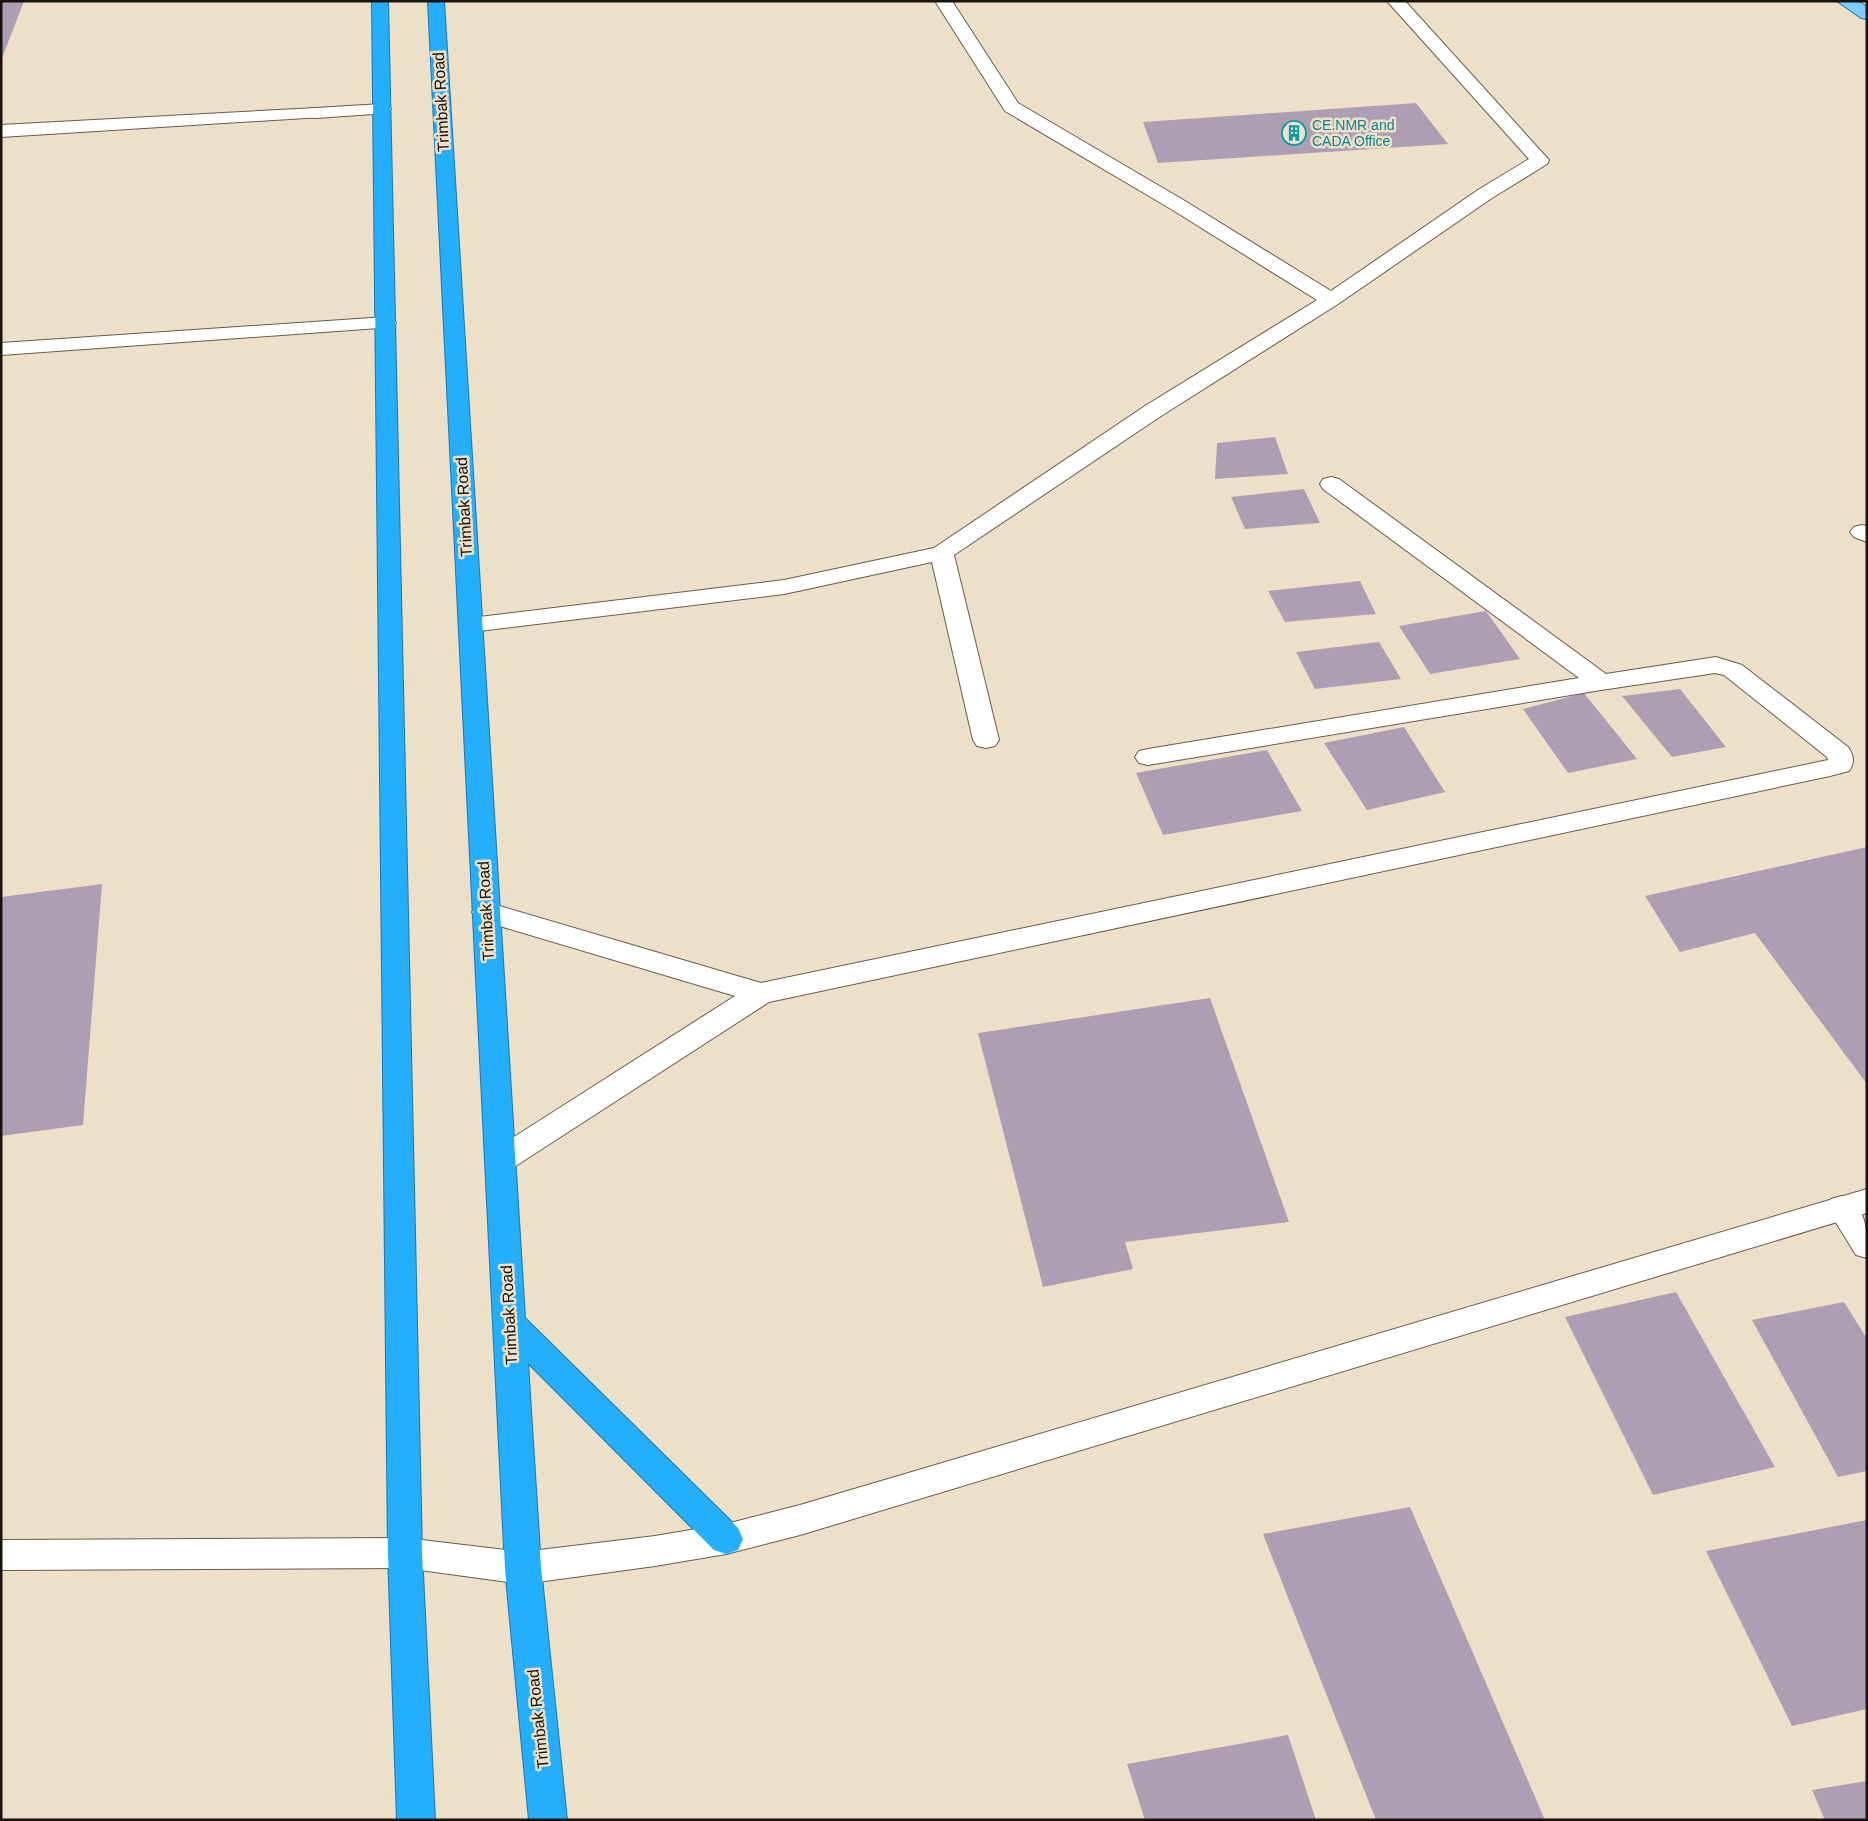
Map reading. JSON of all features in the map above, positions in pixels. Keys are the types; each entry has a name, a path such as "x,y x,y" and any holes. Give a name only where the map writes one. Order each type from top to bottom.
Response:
{"highway":[{"path":"380,1 405,1553 416,1820"},
{"name":"Trimbak Road","path":"436,1 523,1568 548,1820"},
{"path":"510,1324 726,1538"}],"main road":[{"path":"1845,1 1867,14"}],"street":[{"path":"943,1 1011,107 1178,205 1331,300"},
{"path":"470,625 784,587 942,552 1153,411 1331,300 1485,194 1540,160 1395,1"},
{"path":"1,131 382,109"},
{"path":"1,349 386,323"},
{"path":"1331,484 1601,682"},
{"path":"942,552 986,740"},
{"path":"500,1161 761,993 1840,765 1841,760 1839,753 1733,670 1725,667 1705,666 1148,757"},
{"path":"486,912 761,993"},
{"path":"1,1555 405,1553 523,1568 655,1552 726,1538 810,1517 1854,1204 1867,1246"}],"building":[{"path":"1,1 24,1 1,61"},
{"name":"CE.NMR and CADA Office","path":"1416,103 1448,144 1158,163 1143,122"},
{"path":"1275,437 1288,474 1215,479 1217,443"},
{"path":"1304,489 1320,523 1245,529 1231,497"},
{"path":"1360,581 1376,614 1285,622 1268,591"},
{"path":"1486,611 1520,659 1430,674 1399,626"},
{"path":"1379,642 1401,679 1315,689 1296,652"},
{"path":"1680,689 1726,747 1672,757 1622,696"},
{"path":"1584,693 1637,759 1568,773 1523,709"},
{"path":"1404,727 1445,792 1367,810 1324,743"},
{"path":"1267,750 1302,811 1163,835 1136,773"},
{"path":"1867,847 1867,1084 1755,933 1680,952 1645,896"},
{"path":"102,884 83,1125 1,1136 1,897"},
{"path":"1210,998 1289,1222 1125,1242 1133,1269 1043,1287 978,1033"},
{"path":"1676,1292 1775,1467 1653,1495 1565,1317"},
{"path":"1844,1302 1867,1339 1867,1471 1838,1477 1752,1320"},
{"path":"1410,1507 1545,1820 1376,1820 1263,1534"},
{"path":"1867,1520 1867,1709 1792,1726 1706,1551"},
{"path":"1288,1735 1316,1820 1145,1820 1127,1764"},
{"path":"1867,1781 1867,1820 1825,1820 1812,1790"}],"place":[{"name":"CE.NMR and CADA Office","path":"1294,133"}]}
